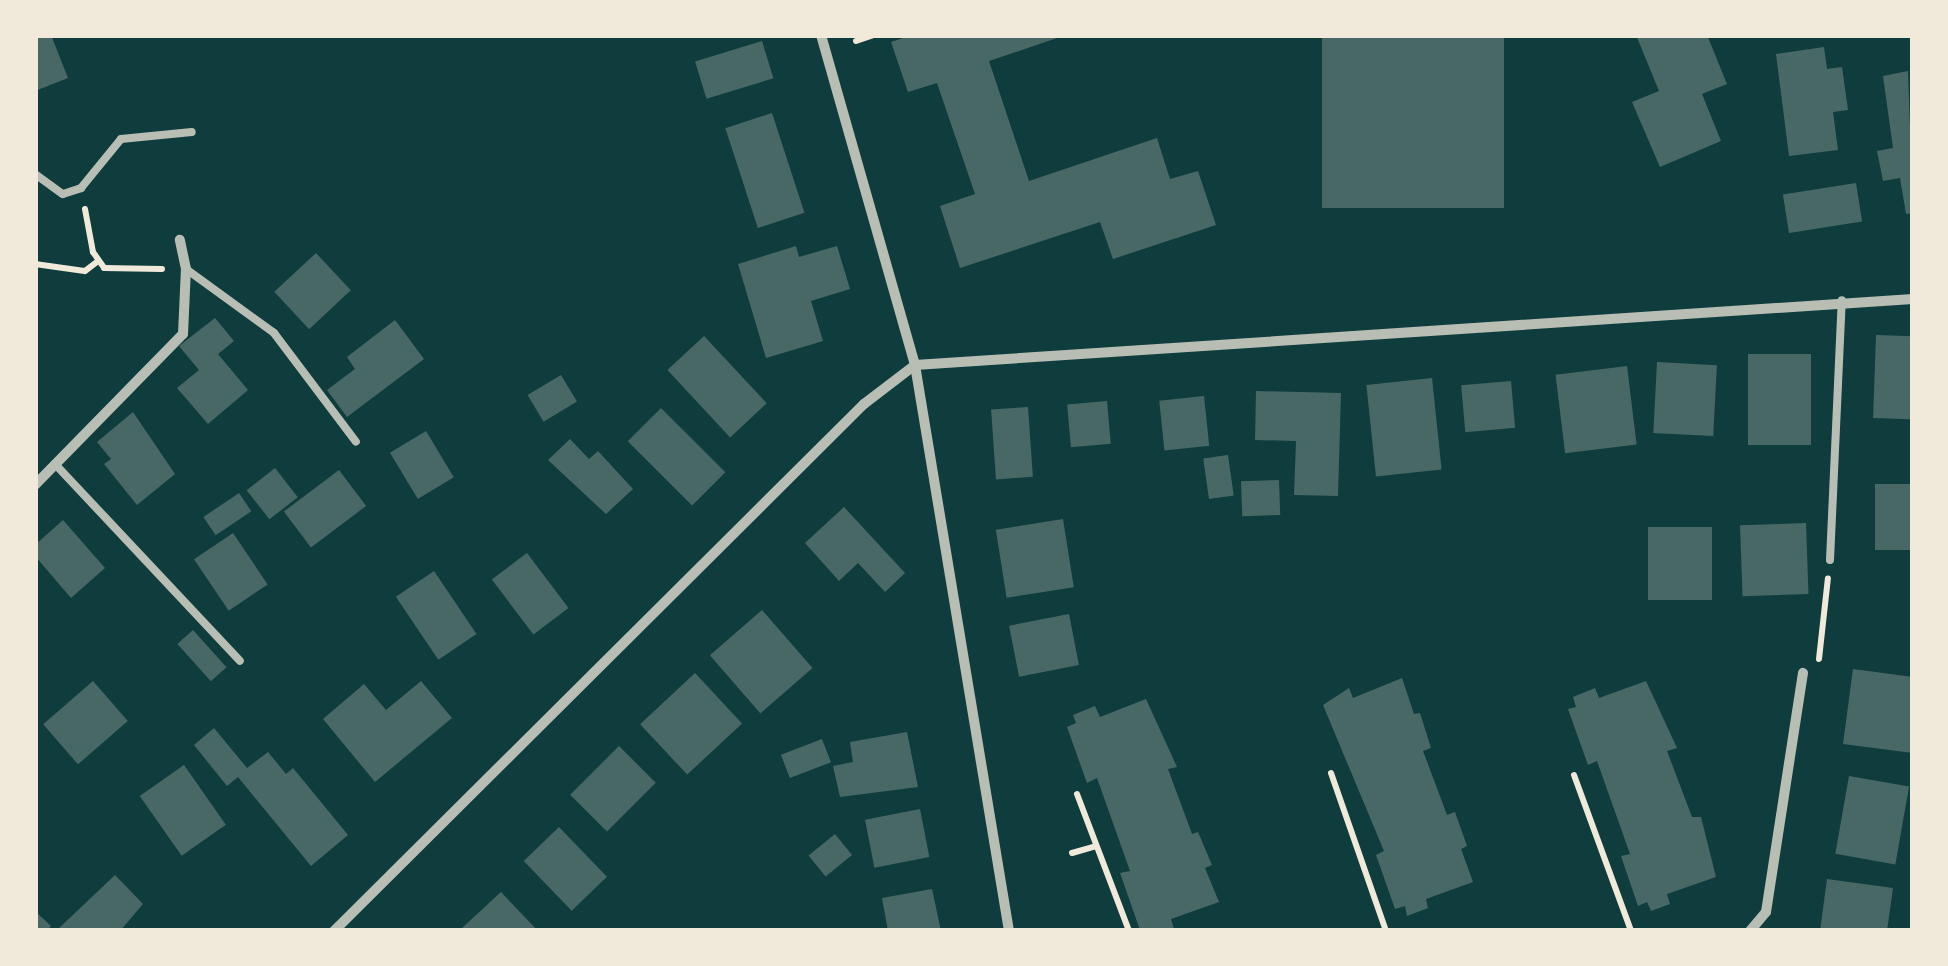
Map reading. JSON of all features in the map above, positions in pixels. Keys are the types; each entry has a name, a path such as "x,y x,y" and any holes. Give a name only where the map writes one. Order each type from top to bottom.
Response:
{"street":[{"path":"820,35 915,365 1010,931"},
{"path":"35,485 183,334 186,269 180,240"},
{"path":"334,931 864,404 915,365 1842,300 1913,299"},
{"path":"1750,931 1766,912 1803,673"}],"lane":[{"path":"35,174 50,191 80,188 121,139 192,132"},
{"path":"186,269 274,334 356,442"},
{"path":"1830,560 1842,300"},
{"path":"55,464 240,661"}],"path":[{"path":"856,42 873,35"},
{"path":"80,188 97,262"},
{"path":"35,264 84,271 97,262"},
{"path":"97,262 115,269 186,269"},
{"path":"1803,673 1821,656 1830,560"},
{"path":"1331,773 1386,931"},
{"path":"1574,775 1631,931"},
{"path":"1077,794 1129,931"},
{"path":"1072,853 1096,846"}],"building":[{"path":"35,35 51,35 68,78 35,91"},
{"path":"912,35 1066,35 989,61 1029,181 1157,138 1170,179 1198,171 1216,225 1113,259 1100,222 960,268 940,206 975,194 937,83 908,92 891,42"},
{"path":"1322,35 1504,35 1504,208 1322,208"},
{"path":"1636,35 1707,35 1727,84 1702,94 1721,141 1660,167 1632,102 1659,91"},
{"path":"762,41 773,78 706,99 695,61"},
{"path":"1824,47 1827,69 1842,67 1848,110 1833,112 1838,150 1789,156 1776,54"},
{"path":"1908,71 1913,213 1906,214 1900,178 1883,181 1877,151 1893,148 1883,76"},
{"path":"772,113 804,213 758,228 725,128"},
{"path":"1856,183 1862,222 1789,233 1783,195"},
{"path":"796,246 799,257 837,246 850,289 811,301 823,341 766,358 738,264"},
{"path":"316,253 351,290 309,329 274,292"},
{"path":"215,318 234,341 218,354 248,390 208,424 177,388 199,370 179,346"},
{"path":"395,320 424,359 347,417 327,390 355,369 347,357"},
{"path":"1876,335 1913,336 1910,419 1873,418"},
{"path":"704,336 767,403 730,437 667,370"},
{"path":"1748,354 1811,354 1811,445 1748,445"},
{"path":"1657,362 1717,365 1713,436 1653,433"},
{"path":"1627,366 1637,444 1565,453 1556,375"},
{"path":"561,375 577,402 544,422 528,395"},
{"path":"1432,378 1442,469 1376,476 1366,385"},
{"path":"1511,381 1515,428 1465,432 1461,385"},
{"path":"1256,391 1341,393 1338,496 1294,495 1296,441 1255,440"},
{"path":"1204,396 1209,446 1164,450 1159,401"},
{"path":"1107,401 1111,444 1071,447 1067,404"},
{"path":"1028,407 1033,477 996,479 991,410"},
{"path":"661,408 725,472 692,506 628,441"},
{"path":"133,412 175,474 137,505 104,464 111,459 97,442"},
{"path":"426,431 454,477 418,499 390,453"},
{"path":"570,439 589,459 598,451 633,489 606,514 548,460"},
{"path":"1228,455 1234,496 1209,499 1203,458"},
{"path":"275,468 298,497 269,519 247,490"},
{"path":"339,470 366,506 311,547 284,512"},
{"path":"1279,480 1280,515 1242,516 1241,481"},
{"path":"1875,484 1913,484 1913,550 1875,550"},
{"path":"239,493 251,511 216,535 203,517"},
{"path":"844,507 905,573 885,592 858,563 839,581 805,543"},
{"path":"1063,519 1074,587 1007,598 996,530"},
{"path":"63,520 105,568 71,598 35,556 35,545"},
{"path":"1806,523 1808,594 1743,596 1740,525"},
{"path":"1648,527 1712,527 1712,600 1648,600"},
{"path":"233,533 268,584 229,611 194,559"},
{"path":"527,553 569,608 533,635 492,579"},
{"path":"434,571 476,634 438,660 396,597"},
{"path":"762,610 813,668 760,713 710,655"},
{"path":"1069,614 1079,665 1019,677 1009,626"},
{"path":"193,630 226,667 211,681 177,644"},
{"path":"1853,669 1913,677 1913,753 1843,744"},
{"path":"695,673 742,723 687,775 640,724"},
{"path":"1402,678 1414,714 1420,713 1431,748 1423,751 1447,815 1455,812 1467,846 1461,849 1473,882 1426,899 1428,908 1407,916 1405,906 1395,909 1376,855 1384,851 1323,705 1349,688 1353,698"},
{"path":"93,681 128,721 78,764 43,724"},
{"path":"421,681 452,718 375,782 323,719 364,684 386,710"},
{"path":"1646,681 1677,748 1667,751 1692,817 1701,817 1716,877 1667,894 1670,904 1651,911 1647,902 1638,906 1621,856 1630,854 1597,761 1588,765 1568,709 1576,707 1573,697 1595,688 1599,698"},
{"path":"1146,699 1177,767 1168,769 1192,834 1198,832 1212,865 1205,868 1219,902 1171,919 1174,929 1168,931 1140,930 1120,873 1130,871 1097,778 1087,783 1067,727 1076,723 1073,715 1095,706 1100,717"},
{"path":"214,728 247,768 268,752 286,774 293,768 348,835 311,866 238,777 227,786 194,745"},
{"path":"907,732 918,787 840,797 833,766 853,762 850,742"},
{"path":"822,739 831,762 790,778 781,755"},
{"path":"619,746 656,783 607,832 570,795"},
{"path":"184,765 226,825 182,856 140,796"},
{"path":"1849,776 1909,787 1895,864 1835,854"},
{"path":"920,809 929,857 874,868 865,820"},
{"path":"559,827 607,877 572,911 524,861"},
{"path":"835,834 852,855 826,876 809,855"},
{"path":"115,875 143,904 120,931 56,931"},
{"path":"1827,879 1893,888 1887,931 1820,931"},
{"path":"932,889 941,931 888,931 882,898"},
{"path":"501,892 538,931 462,928"},
{"path":"35,911 51,926 47,931 35,931"}]}
